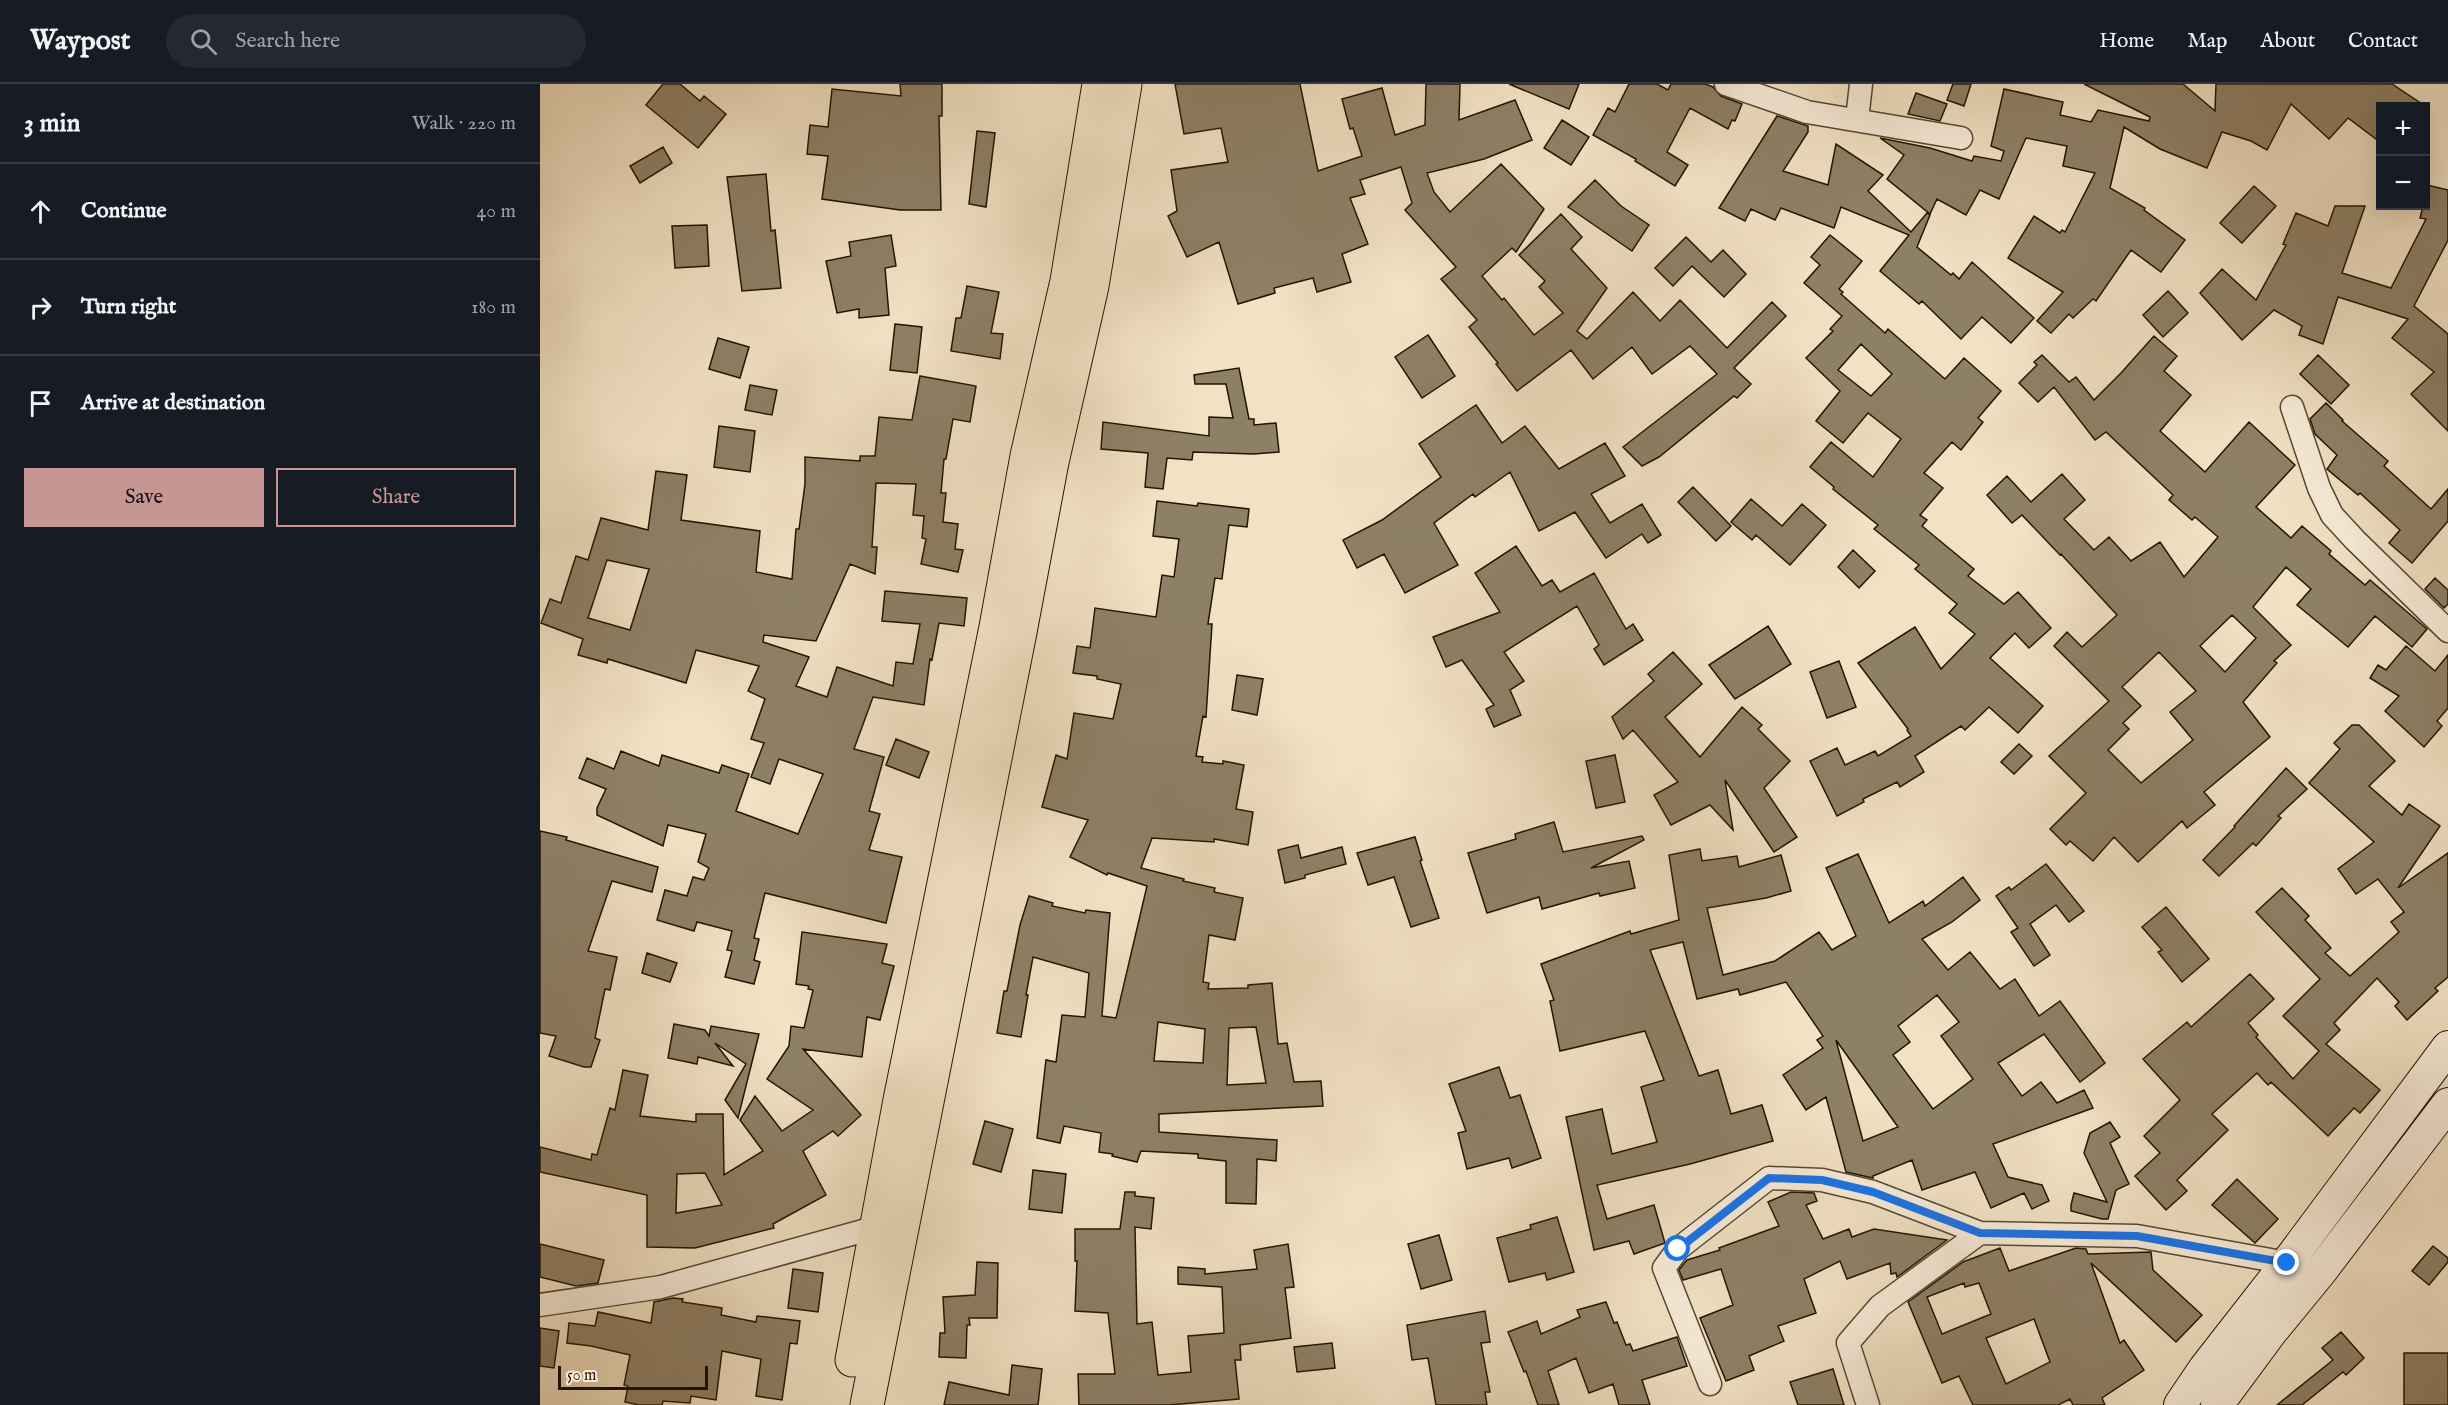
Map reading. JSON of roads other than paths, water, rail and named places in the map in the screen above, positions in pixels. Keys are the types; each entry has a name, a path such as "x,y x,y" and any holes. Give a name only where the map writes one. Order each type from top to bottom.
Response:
{"main road":[{"path":"844,1405 900,1100 996,627 1027,456 1067,281 1099,84"},
{"path":"867,1405 1052,462 1092,286 1125,84"}],"street":[{"path":"1726,84 1793,109 1961,138"},
{"path":"1857,120 1862,84"},
{"path":"2292,407 2319,488 2332,515 2448,631"},
{"path":"2180,1405 2205,1368 2287,1263 2448,1047"},
{"path":"2217,1405 2448,1104"},
{"path":"1710,1384 1664,1268 1678,1249 1769,1178 1822,1180 1873,1192 1980,1233 2137,1236 2287,1263"},
{"path":"540,1305 661,1287 877,1227"},
{"path":"1868,1405 1848,1343 1880,1306 1980,1233"}]}
